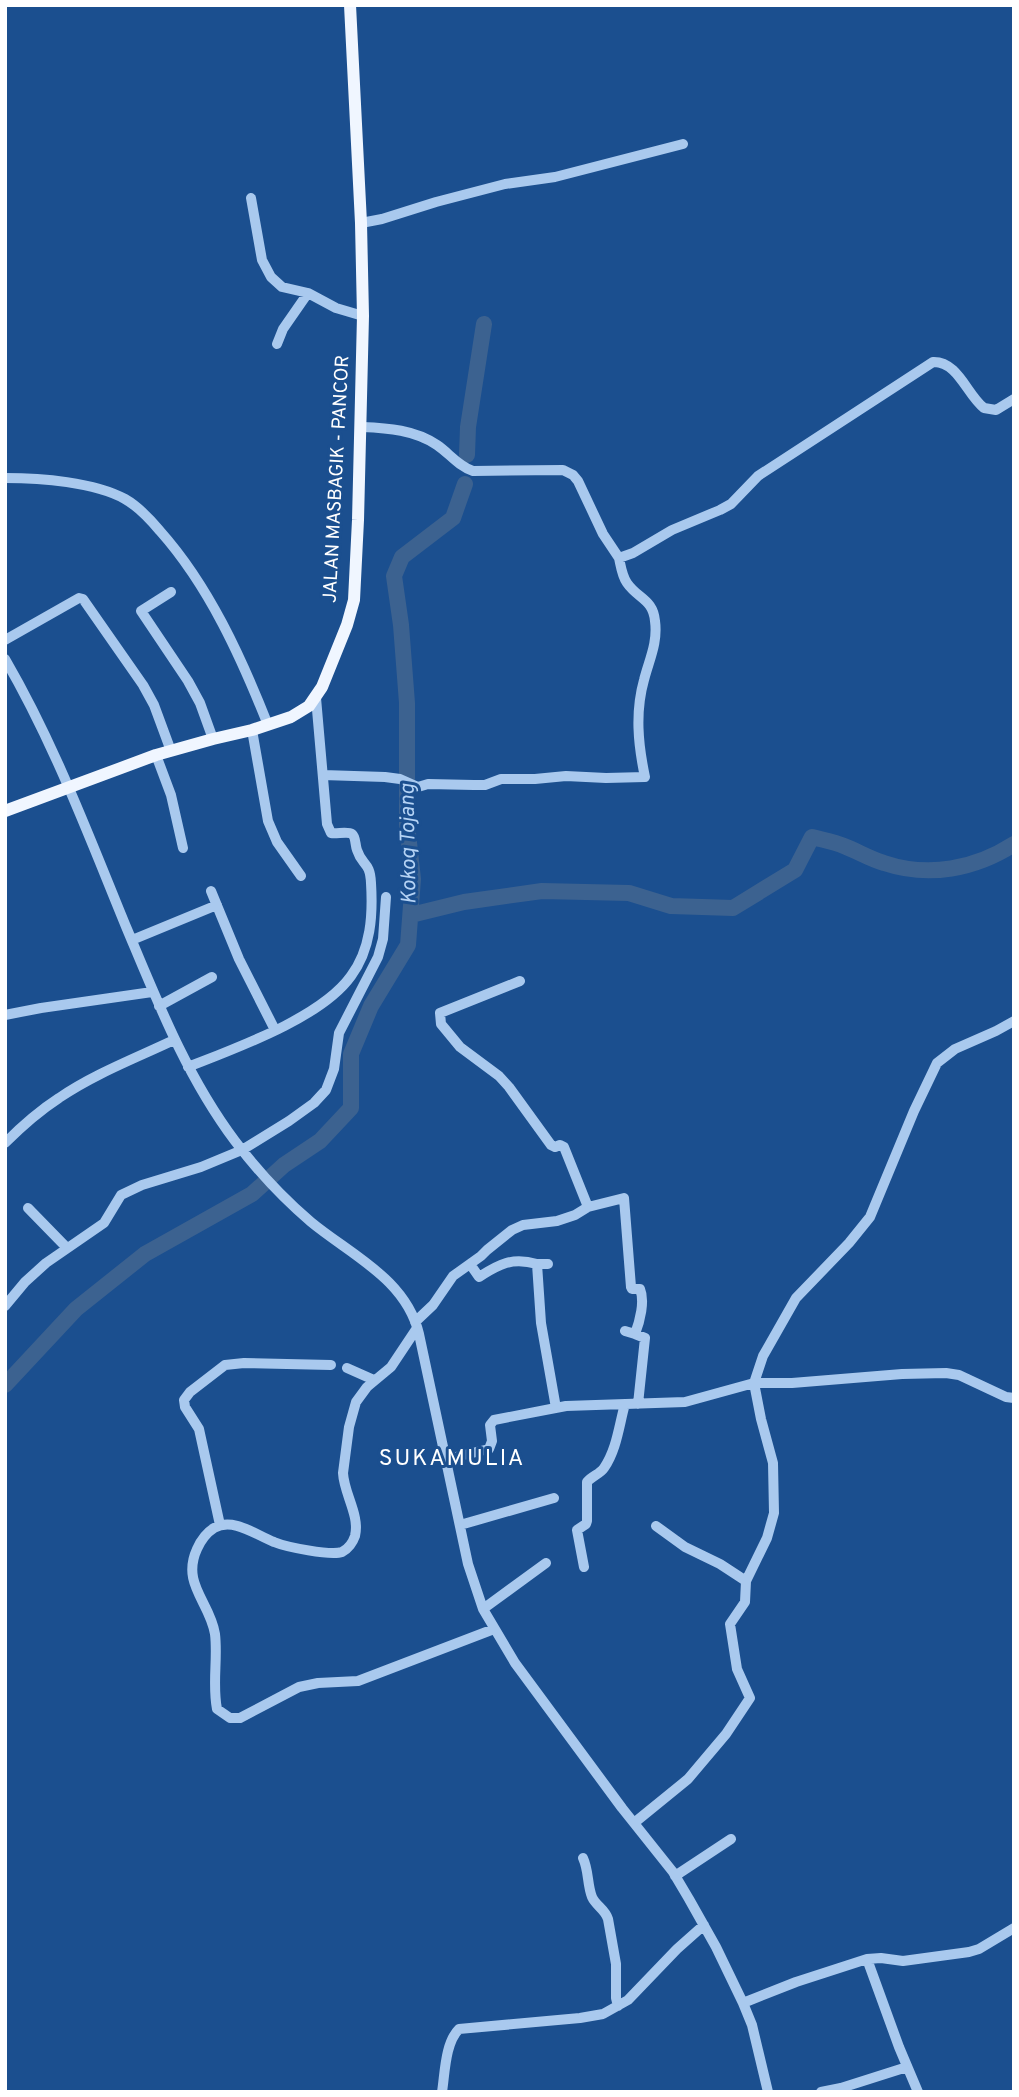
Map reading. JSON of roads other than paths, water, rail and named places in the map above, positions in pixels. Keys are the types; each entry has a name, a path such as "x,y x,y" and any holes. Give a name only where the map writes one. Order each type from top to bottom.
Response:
{"main road":[{"name":"JALAN MASBAGIK - PANCOR","path":"316,698 347,625 354,600 362,427 363,316 350,5"},
{"path":"5,811 156,755 268,725 300,713 316,698"}],"street":[{"path":"361,222 382,219 505,184 555,177 683,144"},
{"path":"251,198 265,268 282,287 308,293 336,308 363,316"},
{"path":"277,344 283,329 308,293"},
{"path":"619,558 633,553 672,530 731,504 758,476 933,362 949,366 984,408 996,410 1014,399"},
{"path":"323,775 385,777 418,787 428,784 485,785 502,779 566,776 606,778 644,773 638,736 638,714 644,678 654,648 655,618 647,600 626,582 619,558 603,534 573,475 552,469 473,471 421,436 379,427 362,427"},
{"path":"5,478 38,480 106,491 125,499 142,511 172,544 202,587 234,647 268,725"},
{"path":"171,592 141,611 188,681 201,704 213,738"},
{"path":"5,640 79,598 83,599 144,685 171,751"},
{"path":"5,659 9,673 69,787 174,1040 219,1118 242,1150 283,1194 316,1226 384,1277 404,1302 416,1325 468,1564 483,1609 515,1663 675,1876 704,1925 743,2003 758,2044 768,2092"},
{"path":"188,1067 231,1051 306,1014 351,977 365,949 373,911 370,869 360,856 351,834 331,833 329,829 316,698"},
{"path":"252,730 268,821 277,842 301,876"},
{"path":"156,755 171,795 183,848"},
{"path":"212,891 239,959 275,1030"},
{"path":"5,1306 25,1282 64,1245 104,1223 121,1195 242,1150 314,1103 326,1090 334,1069 339,1033 378,957 383,939 386,897"},
{"path":"132,940 217,905"},
{"path":"159,1006 212,977"},
{"path":"520,981 440,1013 441,1024 460,1046 504,1081 551,1146 564,1147 588,1207"},
{"path":"5,1015 152,992"},
{"path":"634,1823 688,1779 750,1701 750,1695 737,1669 730,1628 732,1620 745,1602 746,1581 767,1538 774,1504 773,1463 754,1383 761,1362 788,1308 870,1217 937,1063 955,1049 1014,1021"},
{"path":"5,1143 36,1114 60,1097 98,1075 174,1040"},
{"path":"494,1629 358,1681 299,1687 250,1714 230,1718 216,1709 215,1634 195,1585 193,1558 206,1534 220,1525 240,1527 295,1548 335,1553 344,1551 350,1545 356,1530 344,1484 349,1427 356,1402 374,1380 391,1367 416,1325 450,1279 518,1227 557,1221 571,1217 588,1207 622,1198 626,1201 631,1287 640,1289 642,1293 639,1323 630,1333 645,1337 638,1404"},
{"path":"28,1208 64,1245"},
{"path":"470,1264 479,1278 503,1263 512,1261 543,1264 541,1323 556,1408"},
{"path":"220,1525 200,1429 185,1407 184,1400 190,1392 225,1365 331,1365"},
{"path":"346,1368 374,1380"},
{"path":"447,1459 491,1447 490,1425 494,1420 593,1404 685,1402 754,1383 946,1373 969,1379 1006,1397 1014,1398"},
{"path":"584,1567 577,1530 587,1521 587,1482 603,1470 608,1461 625,1404"},
{"path":"460,1525 554,1499"},
{"path":"656,1526 685,1547 720,1563 746,1581"},
{"path":"483,1609 546,1563"},
{"path":"675,1876 731,1839"},
{"path":"583,1858 594,1902 606,1912 608,1919 616,1964 618,2006"},
{"path":"442,2092 456,2031 590,2017 618,2006 637,1992 677,1949 704,1925"},
{"path":"743,2003 867,1959 904,1961 969,1952 1014,1928"},
{"path":"867,1959 918,2092"},
{"path":"821,2092 907,2067"}],"waterway":[{"name":"Kokoq Tojang","path":"467,455 468,427 484,324"},
{"name":"Kokoq Tojang","path":"5,1385 76,1309 145,1254 252,1194 284,1165 320,1141 351,1108 351,1054 371,1006 408,945 413,879 407,824 407,703 394,576 402,557 453,518 465,484"},
{"path":"411,915 464,902 542,891 629,893 671,906 733,908 795,870 812,837 884,863 918,870 968,865 1014,844"}],"district":[{"name":"SUKAMULIA","path":"452,1459"}]}
